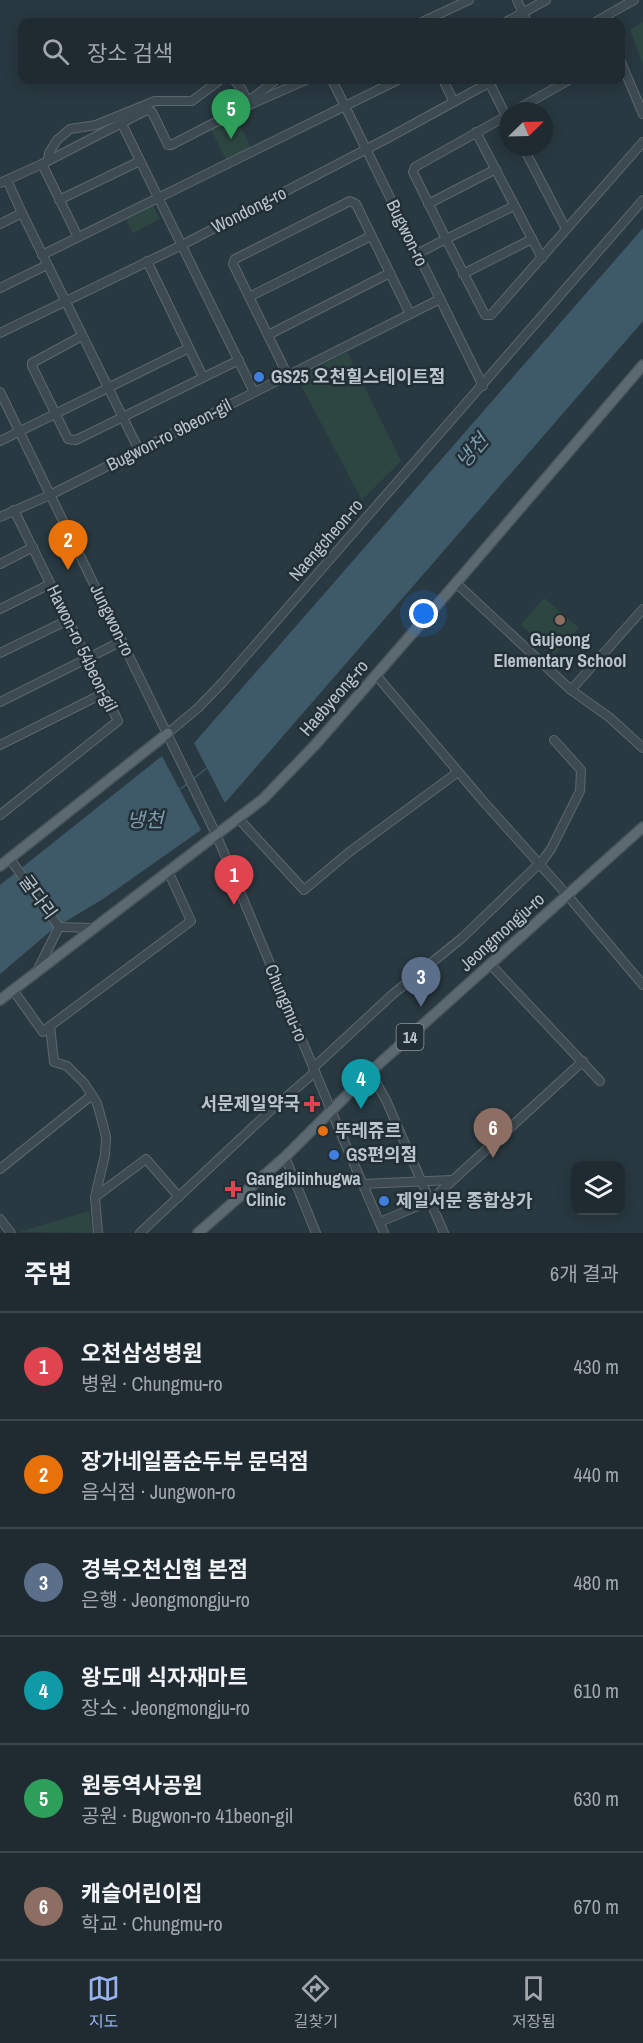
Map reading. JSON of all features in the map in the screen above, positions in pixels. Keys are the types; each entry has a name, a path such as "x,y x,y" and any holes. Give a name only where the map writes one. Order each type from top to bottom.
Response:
{"main road":[{"name":"Haebyeong-ro","path":"0,1000 216,834 239,819 270,791 316,744 643,365"},
{"name":"Naengcheon-ro","path":"0,866 168,734"},
{"name":"Jeongmongju-ro","path":"198,1233 285,1157 370,1072 643,827"}],"street":[{"path":"428,18 451,4 469,0"},
{"path":"517,0 525,18"},
{"path":"514,18 546,0"},
{"path":"605,18 623,3 634,0"},
{"path":"625,70 643,114"},
{"path":"78,237 59,200 45,162 57,140 70,129 96,125 155,101 179,103 192,101 215,84"},
{"path":"238,84 248,104"},
{"path":"248,104 271,84"},
{"path":"139,450 22,213 3,181 150,110 168,145 171,145 248,104 296,84"},
{"name":"Bugwon-ro","path":"334,84 483,386"},
{"path":"42,255 390,84"},
{"path":"445,84 454,102"},
{"name":"Wondong-ro","path":"0,333 366,150 486,84"},
{"path":"492,84 501,102"},
{"path":"530,102 562,84"},
{"path":"499,120 414,167 413,172 485,315 491,315 643,142"},
{"path":"122,124 254,392"},
{"path":"476,132 542,258"},
{"path":"528,156 566,229"},
{"path":"59,200 140,161"},
{"path":"428,204 496,170"},
{"name":"Naengcheon-ro","path":"168,734 223,682 643,200"},
{"path":"288,376 233,264 235,259 350,201 356,204 410,314"},
{"path":"417,254 514,206"},
{"path":"0,224 22,213"},
{"path":"249,297 371,236"},
{"path":"463,274 532,239"},
{"path":"147,261 203,377"},
{"path":"0,288 47,265"},
{"path":"268,335 390,273"},
{"name":"Bugwon-ro 9beon-gil","path":"0,517 50,495 440,299"},
{"path":"82,336 32,363 68,439 72,441 239,360"},
{"path":"0,441 189,348"},
{"name":"Jungwon-ro","path":"0,392 210,822"},
{"name":"Hawon-ro 54beon-gil","path":"0,815 118,721 15,510"},
{"path":"0,564 33,548"},
{"path":"0,609 50,584"},
{"path":"456,584 571,690 609,717 643,748"},
{"path":"571,690 643,609"},
{"path":"0,653 68,620"},
{"path":"0,702 123,641"},
{"path":"376,675 643,985"},
{"path":"0,745 104,693"},
{"path":"140,1233 393,994 462,938 539,864 551,849 580,791 581,770 554,741"},
{"path":"239,819 304,890 348,853 458,772"},
{"name":"Chungmu-ro","path":"210,822 384,1233"},
{"name":"굴다리","path":"10,859 59,927"},
{"path":"13,990 43,1032 191,921 168,871"},
{"path":"37,972 59,927 94,928"},
{"path":"491,965 600,1081"},
{"path":"50,1026 54,1062 67,1066 84,1083 97,1103 106,1137 103,1166 95,1197 98,1233"},
{"path":"380,1222 430,1201 582,1061"},
{"path":"370,1072 386,1100 444,1233"},
{"path":"0,1169 92,1095"},
{"path":"285,1157 315,1233"},
{"path":"95,1197 146,1159 179,1197"},
{"path":"363,1184 452,1180"},
{"path":"0,1219 11,1233"}],"green space":[{"path":"643,22 643,65 630,30"},
{"path":"236,117 251,148 226,160 211,129"},
{"path":"153,205 160,219 133,233 126,219"},
{"path":"347,352 401,461 362,500 297,378"},
{"path":"544,598 579,628 555,655 521,625"},
{"path":"89,1211 93,1233 19,1232"}],"water":[{"path":"643,228 643,321 225,803 194,743"},
{"name":"냉천","path":"162,756 201,830 103,899 53,929 0,974 0,885"}],"waterway":[{"name":"냉천","path":"193,779 208,767"},
{"name":"냉천","path":"179,790 187,784"}],"place":[{"name":"원동역사공원","path":"231,139"},
{"name":"GS25 오천힐스테이트점","path":"259,377"},
{"name":"장가네일품순두부 문덕점","path":"68,570"},
{"name":"Gujeong Elementary School","path":"560,620"},
{"name":"오천삼성병원","path":"234,905"},
{"name":"경북오천신협 본점","path":"421,1007"},
{"name":"서문제일약국","path":"312,1104"},
{"name":"왕도매 식자재마트","path":"361,1109"},
{"name":"뚜레쥬르","path":"323,1131"},
{"name":"GS편의점","path":"334,1155"},
{"name":"캐슬어린이집","path":"493,1158"},
{"name":"Gangibiinhugwa Clinic","path":"233,1189"},
{"name":"제일서문 종합상가","path":"384,1201"}]}
